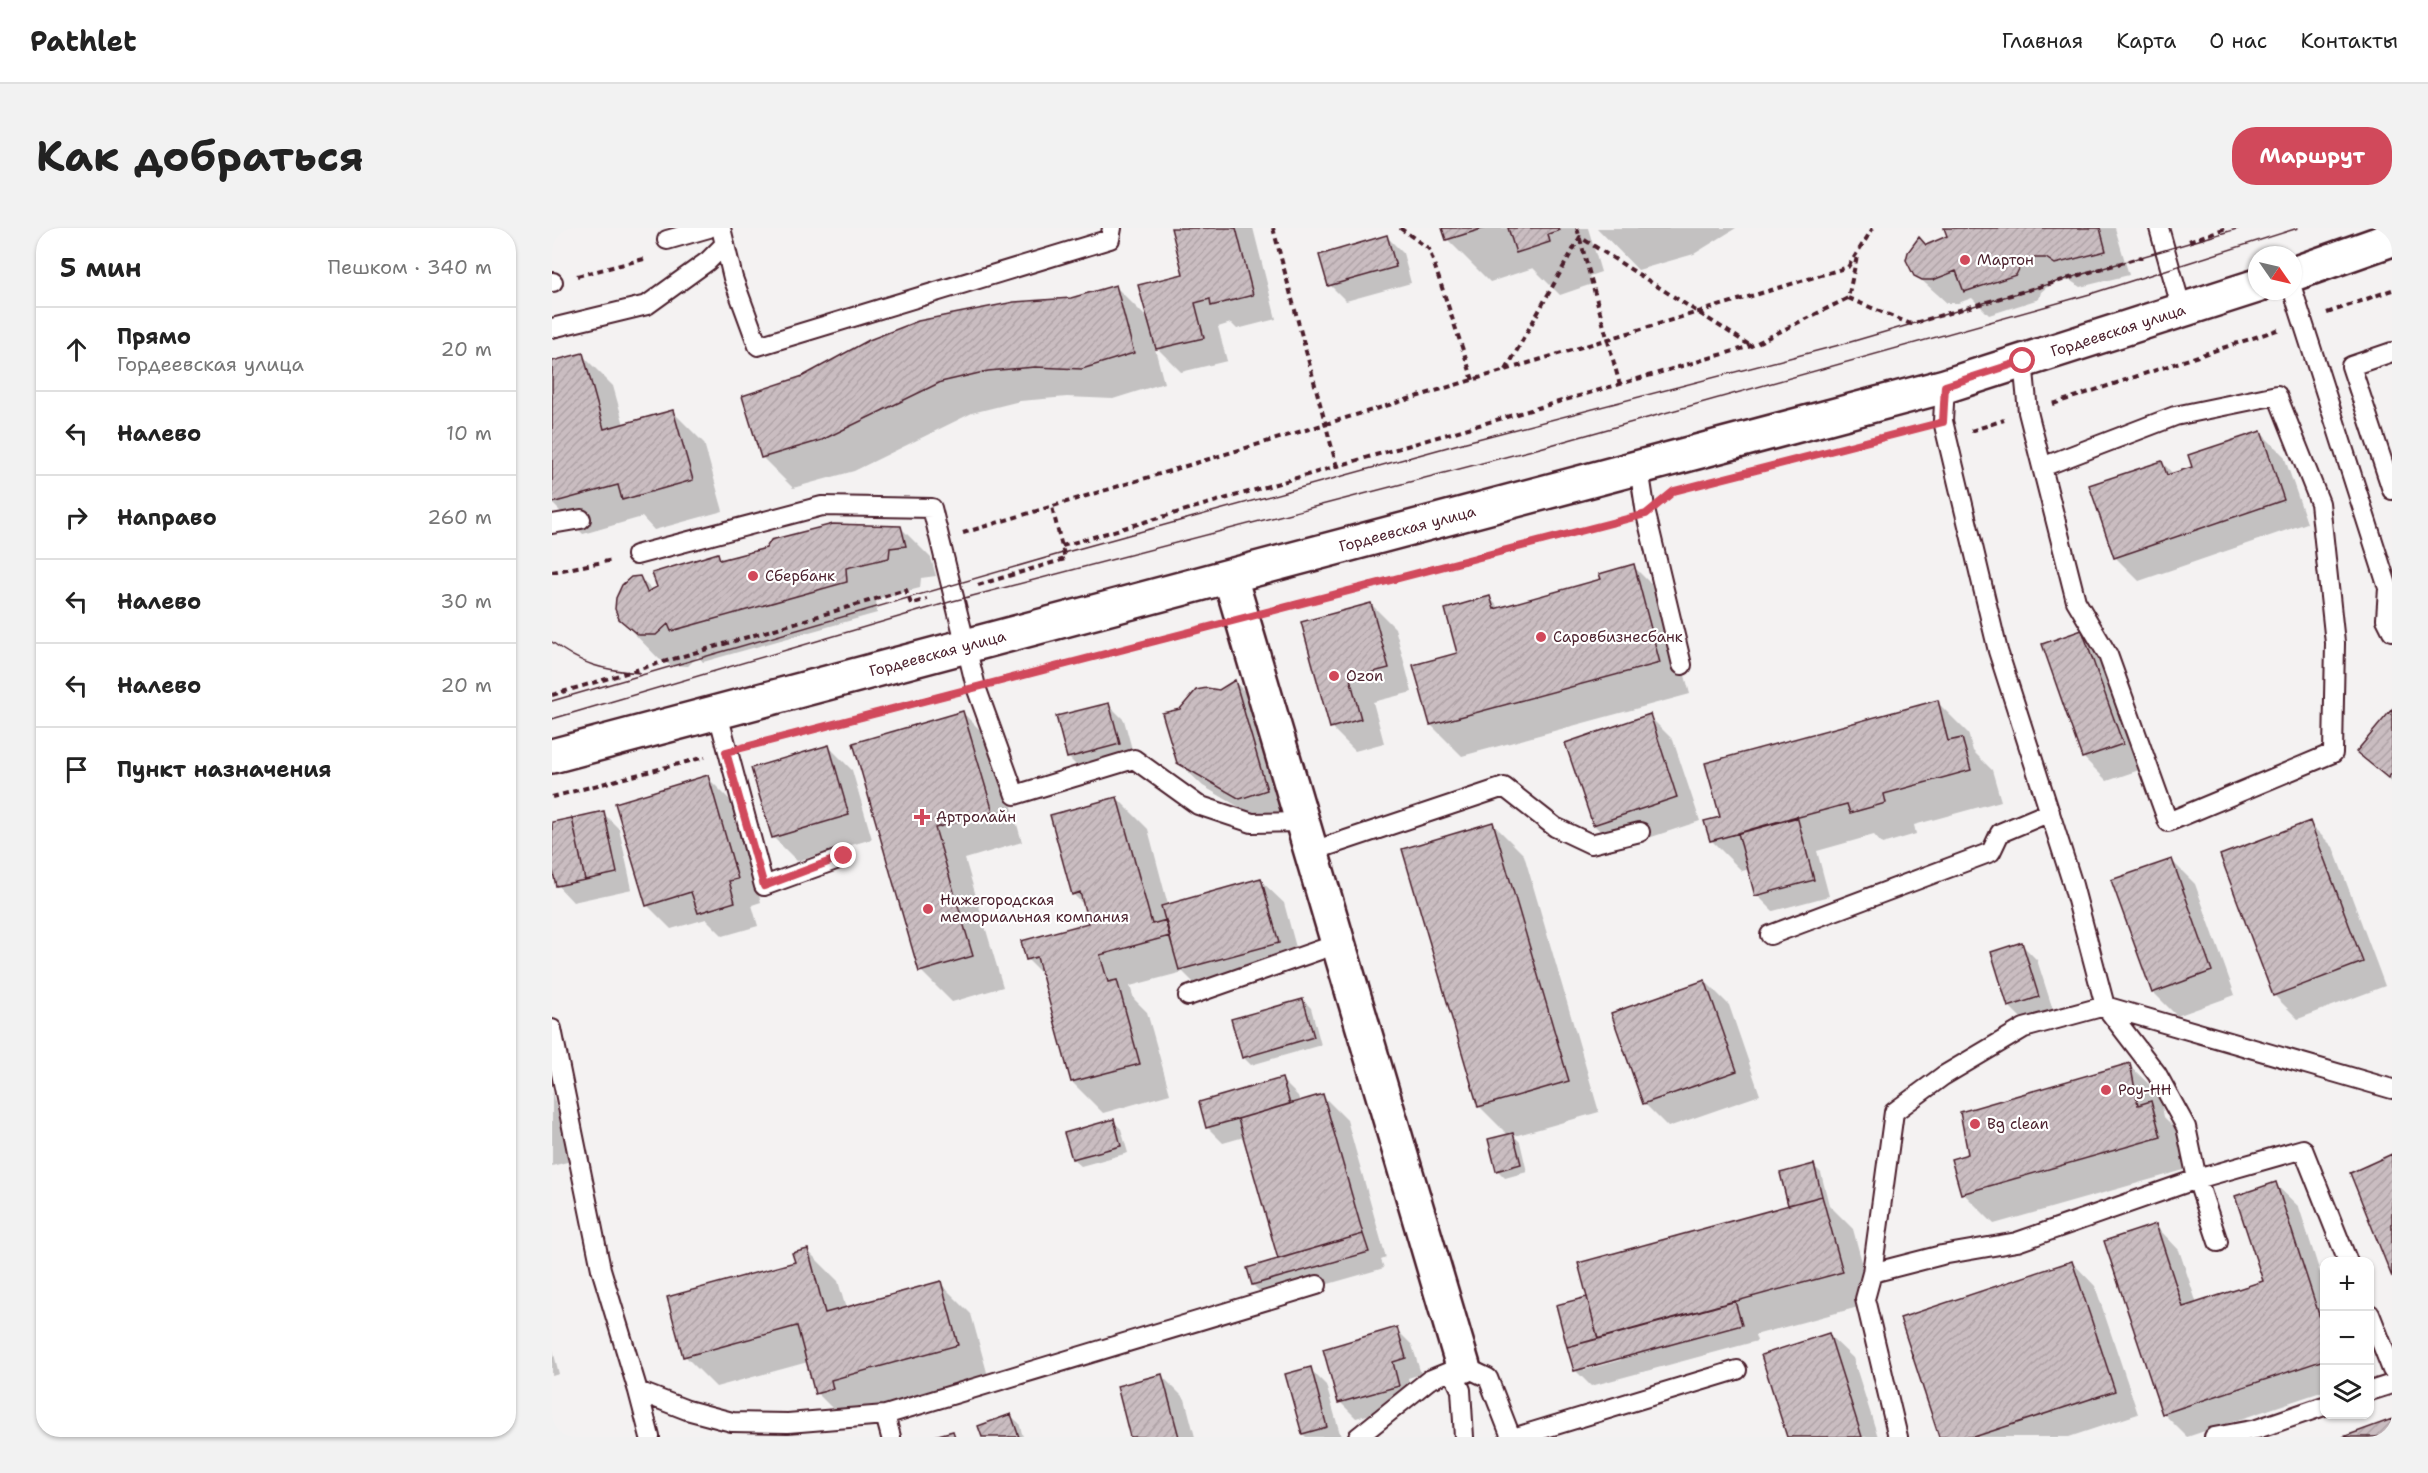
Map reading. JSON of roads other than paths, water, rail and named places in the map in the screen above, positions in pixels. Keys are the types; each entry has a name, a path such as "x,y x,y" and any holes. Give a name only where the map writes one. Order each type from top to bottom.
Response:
{"street":[{"path":"2302,271 2392,239"},
{"name":"Гордеевская улица","path":"552,756 718,714 1945,386 2248,289"},
{"path":"1230,577 1240,619 1337,944 1457,1369"}],"lane":[{"path":"667,240 709,228"},
{"path":"723,236 733,278 758,346 1110,239 1112,228"},
{"path":"2159,228 2182,310"},
{"path":"552,328 647,304 708,261 723,236"},
{"path":"2295,300 2388,588 2386,619 2392,631"},
{"path":"2392,352 2351,366 2392,490"},
{"path":"2023,361 2028,412 2076,601 2108,655 2168,822 2333,753 2335,644 2320,503 2277,395 2175,416 2042,467"},
{"path":"1945,386 1943,422 1998,651 2073,885 2105,1006 2162,1083 2186,1127 2197,1179 2218,1242"},
{"path":"1639,468 1646,514 1683,665"},
{"path":"636,555 822,506 932,508 951,593 976,687 1015,795 1134,759 1198,805 1305,837 1504,787 1555,827 1591,844 1640,832"},
{"path":"552,524 581,519"},
{"path":"718,714 726,752 764,886 844,856"},
{"path":"1770,935 1991,852 2000,833 2049,812"},
{"path":"1188,996 1337,944"},
{"path":"1898,1437 1865,1299 1872,1273 1894,1112 1943,1076 2024,1028 2105,1006 2392,1089"},
{"path":"552,1029 601,1269 650,1437"},
{"path":"1872,1273 1942,1255 2018,1242 2197,1179 2303,1149 2346,1257"},
{"path":"638,1391 687,1410 732,1422 788,1423 885,1415 1317,1285"},
{"path":"2374,1324 2392,1370"},
{"path":"1457,1369 1461,1390 1464,1437"},
{"path":"1358,1437 1429,1380 1457,1369 1488,1378 1514,1437 1737,1370"},
{"path":"2374,1390 2392,1384"},
{"path":"2214,1437 2259,1433 2320,1408"},
{"path":"885,1415 891,1437"}],"tram line":[{"path":"552,701 1063,553 1466,442 1847,343 2240,228"},
{"path":"552,719 953,601 1540,448 2090,294 2298,228"},
{"path":"552,642 573,656 593,665 640,673"}],"place":[{"name":"Мартон","path":"1965,260"},
{"name":"Сбербанк","path":"753,576"},
{"name":"Саровбизнесбанк","path":"1541,637"},
{"name":"Ozon","path":"1334,676"},
{"name":"Артролайн","path":"922,817"},
{"name":"Нижегородская мемориальная компания","path":"928,909"},
{"name":"Роу-НН","path":"2106,1090"},
{"name":"Bg clean","path":"1975,1124"}]}
